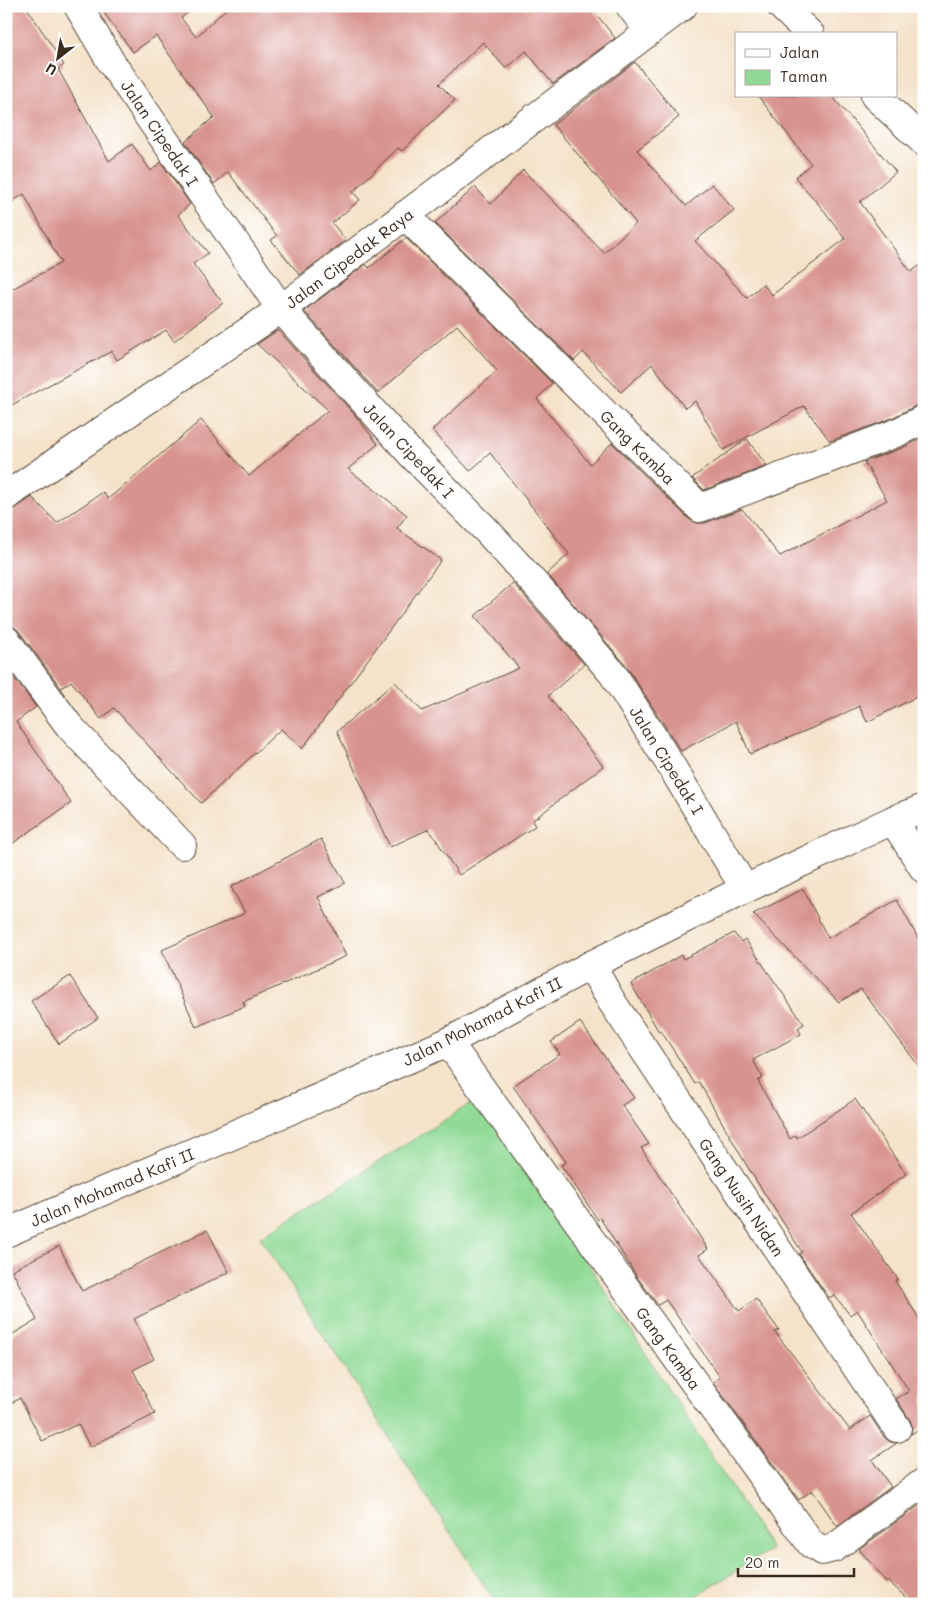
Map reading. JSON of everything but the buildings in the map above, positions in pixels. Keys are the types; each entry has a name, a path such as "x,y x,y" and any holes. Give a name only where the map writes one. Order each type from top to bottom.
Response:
{"street":[{"name":"Jalan Cipedak I","path":"78,6 111,62 281,309 412,455 489,533 613,674 685,787 740,881"},
{"path":"630,6 649,32"},
{"name":"Jalan Cipedak Raya","path":"6,496 281,309 683,6"},
{"path":"781,6 808,32"},
{"path":"877,98 924,142"},
{"name":"Gang Kamba","path":"405,215 700,508 896,434 924,419"},
{"path":"6,640 70,727 182,845"},
{"name":"Jalan Mohamad Kafi II","path":"6,1233 448,1042 591,965 740,881 924,808"},
{"path":"893,820 924,870"},
{"name":"Gang Nusih Nidan","path":"591,965 612,1002 897,1428"},
{"name":"Gang Kamba","path":"448,1042 811,1544 822,1551 834,1548 924,1482"}],"green space":[{"path":"481,1097 771,1549 684,1604 496,1604 260,1237"}]}
